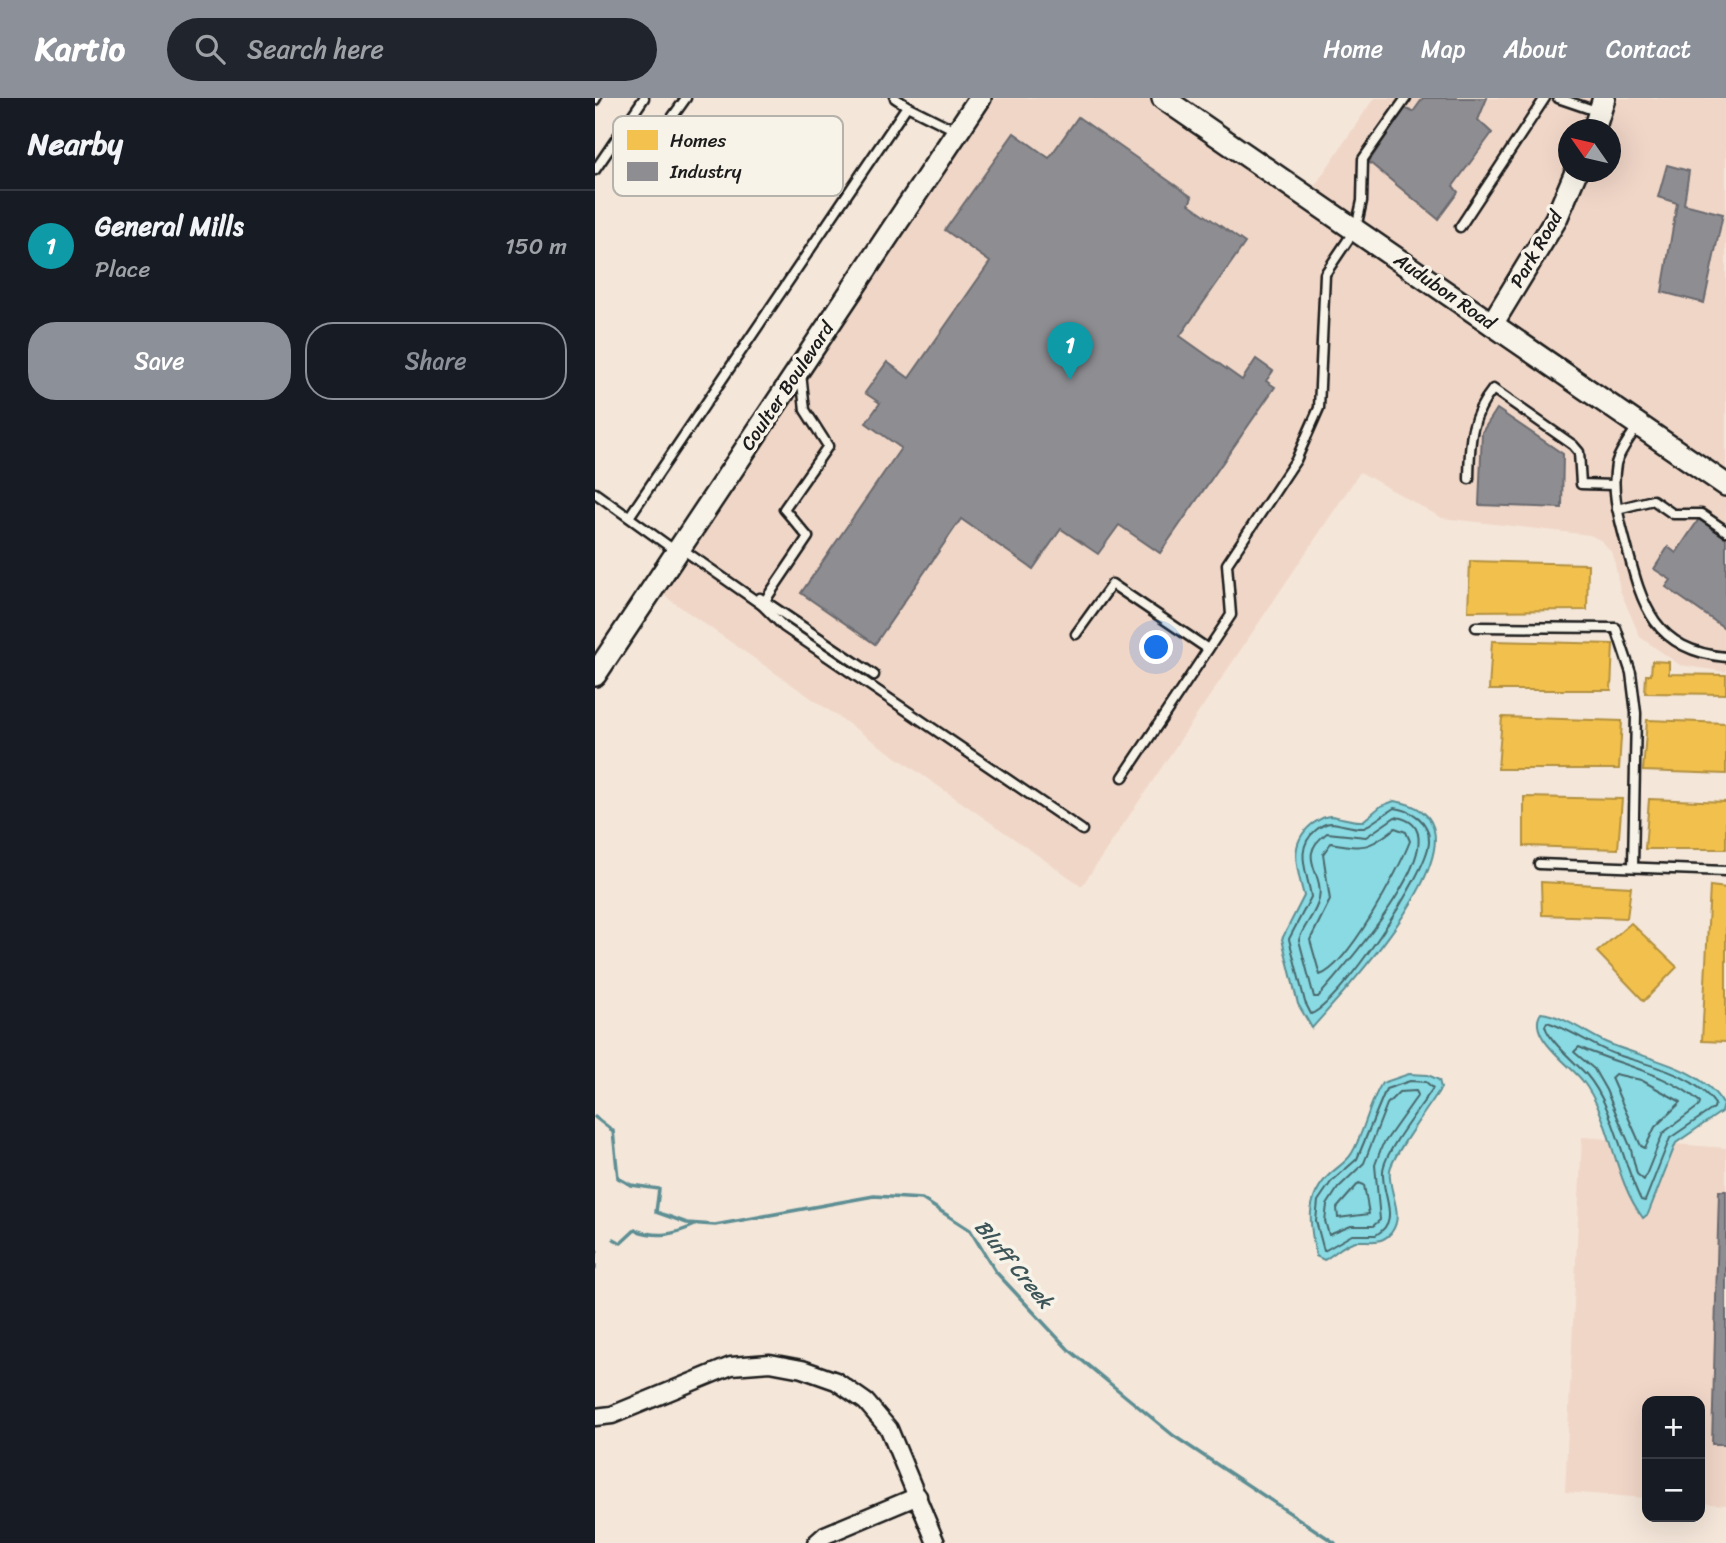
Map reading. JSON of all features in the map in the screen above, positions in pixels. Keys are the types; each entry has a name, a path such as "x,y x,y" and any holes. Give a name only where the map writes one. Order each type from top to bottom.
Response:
{"street":[{"name":"Coulter Boulevard","path":"597,668 980,98"},
{"name":"Audubon Road","path":"1163,98 1356,228 1726,485"},
{"name":"Park Road","path":"1492,324 1556,219 1572,182"},
{"path":"595,1417 612,1415 731,1366 770,1363 802,1369 836,1381 866,1402 889,1429 936,1543"},
{"path":"816,1543 825,1535 918,1496"}],"lane":[{"path":"632,116 644,98"},
{"path":"673,116 686,98"},
{"path":"895,98 958,131"},
{"path":"1123,777 1231,615 1227,564 1296,460 1319,408 1325,274 1356,228 1362,201 1363,159 1406,98"},
{"path":"1460,227 1545,98"},
{"path":"1558,98 1599,113"},
{"path":"629,517 907,106"},
{"path":"595,170 613,144"},
{"path":"764,603 808,537 784,509 828,446 805,410 801,366"},
{"path":"1469,479 1470,436 1479,407 1493,389 1573,445 1579,453 1581,484 1613,485"},
{"path":"1637,425 1616,461 1613,485 1639,598 1659,629 1689,649 1726,657"},
{"path":"595,493 874,675"},
{"path":"1617,509 1653,500 1673,514 1700,514 1726,531"},
{"path":"1076,634 1112,583 1208,649"},
{"path":"764,603 784,627 1082,830"},
{"path":"1475,628 1616,628 1631,673 1636,713 1633,867"},
{"path":"1539,864 1726,871"}],"shaded area":[{"path":"981,98 1163,98 1308,196 1374,98 1726,98 1726,672 1680,665 1640,637 1620,590 1613,554 1602,541 1590,535 1442,518 1360,472 1082,886 653,588"},
{"path":"1582,1137 1726,1148 1726,1505 1705,1503 1705,1396 1642,1396 1642,1498 1565,1492"}],"water":[{"path":"1394,801 1425,814 1435,839 1428,871 1409,907 1382,945 1312,1028 1298,1004 1282,939 1304,896 1296,859 1299,841 1311,825 1322,818 1330,816 1363,821 1381,806"},
{"path":"1541,1013 1565,1021 1605,1042 1686,1072 1713,1091 1723,1104 1721,1112 1676,1143 1648,1214 1643,1218 1625,1185 1607,1130 1592,1096 1582,1080 1551,1049 1539,1030"},
{"path":"1409,1074 1428,1075 1439,1080 1441,1088 1392,1163 1390,1178 1397,1218 1395,1226 1383,1239 1352,1242 1324,1260 1316,1256 1312,1234 1312,1204 1316,1194 1321,1184 1352,1153 1382,1083"}],"building: Homes":[{"path":"1470,561 1588,564 1587,610 1468,611"},
{"path":"1492,641 1613,644 1611,690 1489,690"},
{"path":"1652,661 1669,662 1669,674 1726,675 1726,694 1645,693 1646,675 1651,675"},
{"path":"1502,717 1622,721 1619,769 1498,769"},
{"path":"1647,720 1726,723 1726,774 1643,771"},
{"path":"1524,797 1622,799 1618,849 1524,846"},
{"path":"1649,799 1726,802 1726,849 1645,849"},
{"path":"1541,882 1631,887 1627,918 1542,915"},
{"path":"1710,886 1726,888 1726,1042 1702,1041"},
{"path":"1631,923 1677,967 1644,1001 1597,952"}],"building: Industry":[{"path":"1423,98 1487,98 1478,120 1492,133 1453,186 1458,192 1438,219 1369,162 1404,108 1413,112"},
{"path":"1078,117 1192,197 1189,204 1245,243 1180,336 1242,380 1256,359 1273,371 1266,381 1275,387 1160,553 1119,525 1098,554 1061,529 1033,569 961,519 875,644 801,593 901,448 866,423 880,403 865,393 887,362 909,378 990,262 945,230 1014,133 1049,158"},
{"path":"1667,165 1689,171 1684,204 1723,214 1704,303 1662,292 1677,203 1658,197"},
{"path":"1497,409 1563,454 1562,508 1479,505 1482,432"},
{"path":"1699,519 1726,538 1726,629 1666,587 1671,580 1654,569 1668,547 1676,553"},
{"path":"1719,1191 1726,1191 1726,1444 1712,1444"}],"waterway":[{"name":"Bluff Creek","path":"595,1117 613,1131 618,1178 631,1185 659,1189 656,1212 687,1223 715,1225 874,1196 922,1199 970,1230 996,1272 1068,1349 1174,1436 1335,1543"},
{"name":"Bluff Creek","path":"614,1239 621,1243 635,1230 665,1234 695,1225"},
{"name":"Bluff Creek","path":"595,1256 597,1251"}],"place":[{"name":"General Mills","path":"1070,380"}]}
